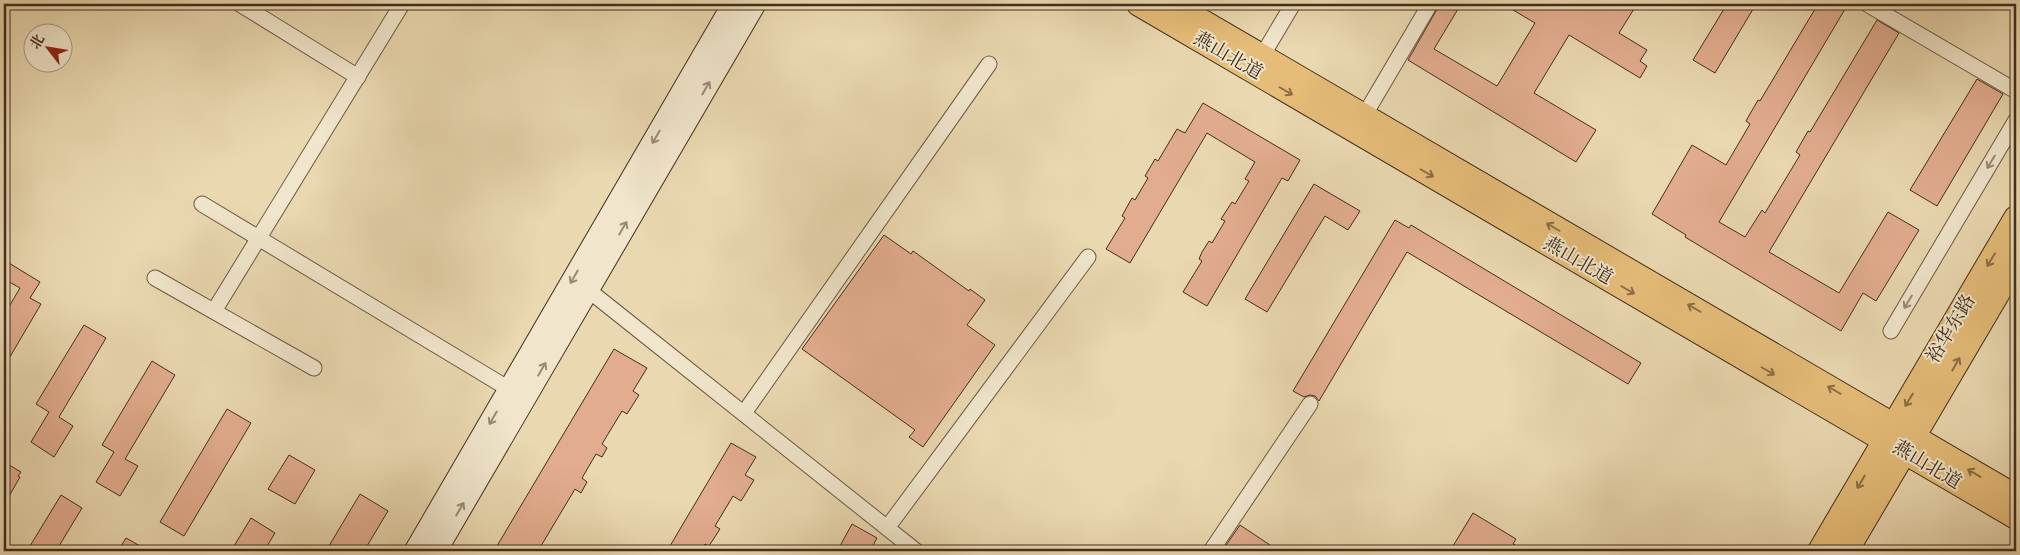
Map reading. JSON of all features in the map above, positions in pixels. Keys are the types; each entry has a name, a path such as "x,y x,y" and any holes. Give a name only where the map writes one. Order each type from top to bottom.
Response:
{"main road":[{"path":"415,551 733,4"},
{"path":"436,551 755,4"},
{"name":"燕山北道","path":"1139,4 1899,438 2016,498"},
{"name":"燕山北道","path":"1172,4 1364,116 1899,438 2016,517"},
{"name":"裕华东路","path":"1899,438 2016,218"},
{"name":"裕华东路","path":"1899,438 2016,262"},
{"path":"1820,551 1899,438"},
{"path":"1846,551 1899,438"}],"street":[{"path":"240,4 358,77"},
{"path":"214,311 402,4"},
{"path":"1262,56 1293,4"},
{"path":"1364,116 1430,4"},
{"path":"1867,4 2016,91"},
{"path":"744,414 989,64"},
{"path":"1891,331 2016,120"},
{"path":"202,204 509,389"},
{"path":"887,528 1088,257"},
{"path":"155,278 314,368"},
{"path":"588,290 916,551"},
{"path":"1211,551 1310,404"}],"building":[{"path":"1440,4 1461,4 1434,49 1497,86 1535,23 1503,4 1637,4 1619,33 1647,50 1640,61 1647,66 1640,78 1569,35 1534,93 1596,130 1576,162 1408,60"},
{"path":"1727,4 1756,4 1715,73 1693,60"},
{"path":"1818,4 1848,4 1719,222 1745,237 1762,210 1765,213 1800,155 1796,152 1808,131 1810,132 1877,20 1899,33 1769,252 1839,293 1888,212 1919,230 1876,301 1863,293 1841,331 1685,237 1686,235 1652,214 1692,145 1726,165 1750,124 1746,121 1758,100 1760,101"},
{"path":"1977,79 2003,94 1937,206 1910,190"},
{"path":"1203,103 1300,160 1288,181 1282,178 1207,306 1183,292 1202,261 1199,259 1202,252 1209,241 1212,243 1225,221 1221,219 1232,202 1235,204 1249,181 1245,179 1255,162 1207,133 1130,263 1106,249 1125,218 1122,216 1132,198 1135,200 1148,178 1145,176 1155,159 1158,161 1177,129 1185,133"},
{"path":"1314,184 1360,211 1348,230 1325,216 1267,312 1245,299"},
{"path":"1395,220 1409,228 1411,225 1641,363 1628,384 1407,252 1319,401 1315,396 1304,397 1293,391"},
{"path":"884,235 911,254 913,251 969,291 970,289 985,300 967,325 995,345 923,447 909,437 915,430 802,349"},
{"path":"4,260 40,282 30,298 41,304 4,367 4,315 20,288 4,279"},
{"path":"84,325 106,338 59,417 73,426 54,457 31,442 49,412 36,404"},
{"path":"614,349 647,368 633,391 639,395 627,414 622,411 602,444 607,448 602,457 596,454 582,478 587,482 581,493 575,489 538,551 494,551"},
{"path":"152,361 175,375 125,459 138,466 120,496 96,482 114,452 102,445"},
{"path":"227,409 251,423 184,536 160,522"},
{"path":"731,443 756,457 745,475 754,480 741,501 733,496 715,526 720,529 709,546 705,544 700,551 667,551"},
{"path":"289,455 315,470 295,504 268,489"},
{"path":"4,462 21,472 4,505"},
{"path":"360,494 388,511 364,551 326,551"},
{"path":"61,495 82,508 56,551 27,551"},
{"path":"1473,513 1516,539 1513,544 1526,551 1450,551"},
{"path":"251,518 275,533 264,551 231,551"},
{"path":"852,524 877,538 870,551 850,551 840,546"},
{"path":"1240,525 1279,551 1222,551"},
{"path":"126,538 149,551 118,551"}]}
